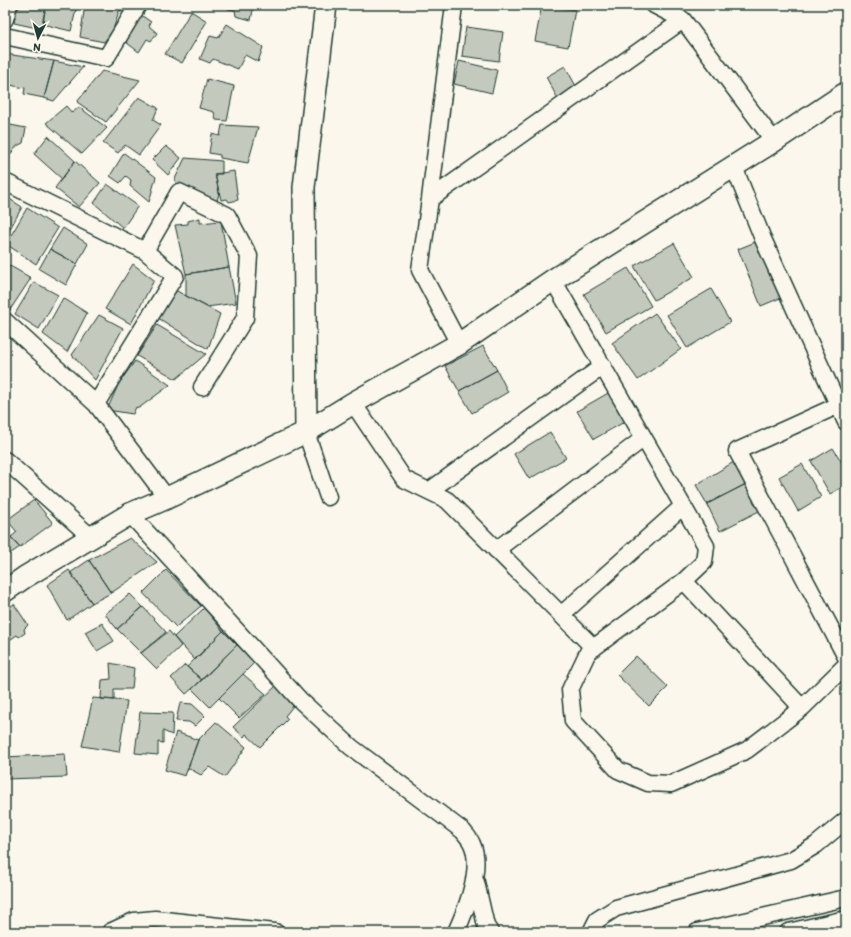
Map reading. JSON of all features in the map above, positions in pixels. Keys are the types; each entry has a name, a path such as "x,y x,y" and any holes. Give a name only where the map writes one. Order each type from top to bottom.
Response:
{"main road":[{"path":"306,432 304,187 326,5"},
{"path":"5,592 25,578 130,514 306,432 353,403 459,344 553,280 734,167 846,93"}],"street":[{"path":"5,19 9,5"},
{"path":"5,36 106,58 138,5"},
{"path":"454,5 420,270 459,344"},
{"path":"654,5 683,20 774,141"},
{"path":"430,199 683,20"},
{"path":"734,167 763,239 846,422"},
{"path":"5,182 145,251 175,276 96,404"},
{"path":"145,251 179,192 227,215 249,256 245,318 202,387"},
{"path":"553,280 706,546 704,562 684,581 588,652 570,690 573,721 618,770 648,783 671,784 748,750 802,708 846,665"},
{"path":"5,321 96,404 167,498"},
{"path":"429,491 603,366"},
{"path":"353,403 404,479 447,500 594,648"},
{"path":"839,405 737,451 846,657"},
{"path":"306,432 328,497"},
{"path":"496,550 644,438"},
{"path":"5,460 92,538"},
{"path":"561,615 683,506"},
{"path":"130,514 300,700 351,747 463,831 472,844 476,858 466,910 456,932"},
{"path":"684,581 802,708"},
{"path":"591,932 597,920 616,908 791,860 816,845 846,820"},
{"path":"474,874 486,926 490,932"},
{"path":"697,932 846,898"},
{"path":"110,932 134,921 155,919 275,932"},
{"path":"788,932 846,919"}],"building":[{"path":"22,5 46,5 42,29 14,23 16,11"},
{"path":"46,5 77,5 71,31 42,24"},
{"path":"85,5 125,5 124,11 119,11 113,30 104,42 80,37"},
{"path":"228,5 254,5 251,20 236,16 235,10 228,9"},
{"path":"542,5 575,10 568,47 535,41"},
{"path":"191,11 207,21 182,63 165,54"},
{"path":"138,13 151,22 149,26 157,33 151,41 147,39 139,52 123,40"},
{"path":"227,24 263,47 258,62 245,55 238,69 213,59 210,63 200,59 210,36 218,38"},
{"path":"466,27 503,32 499,61 462,56"},
{"path":"5,54 54,61 44,98 24,94 25,88 5,84"},
{"path":"54,61 83,67 54,101 44,98"},
{"path":"459,61 497,70 492,93 454,84"},
{"path":"565,66 577,88 558,99 546,77"},
{"path":"102,71 140,80 106,122 77,102"},
{"path":"207,79 234,86 227,121 216,120 214,112 199,108"},
{"path":"139,97 158,108 153,120 161,125 139,155 125,145 118,153 103,143"},
{"path":"66,106 72,113 79,107 107,128 82,154 46,123"},
{"path":"5,124 26,128 23,143 17,146 5,161"},
{"path":"222,125 258,127 248,163 220,158 220,155 209,153 212,134 220,136"},
{"path":"48,136 75,161 62,179 34,154"},
{"path":"166,146 181,158 168,175 152,160"},
{"path":"124,153 156,177 149,202 130,186 131,180 126,176 120,183 110,176"},
{"path":"185,158 222,161 222,174 215,174 219,193 217,201 177,187 175,179"},
{"path":"75,161 100,183 79,207 55,188"},
{"path":"234,171 238,200 229,202 227,199 221,200 215,174"},
{"path":"107,184 138,206 123,228 94,203"},
{"path":"5,196 22,207 5,238"},
{"path":"27,208 58,228 36,264 6,244"},
{"path":"200,218 200,223 221,221 229,267 186,274 175,225 188,224 188,221"},
{"path":"63,228 88,244 77,264 50,249"},
{"path":"763,239 785,296 761,306 738,249"},
{"path":"674,243 694,277 654,300 634,266"},
{"path":"50,249 77,264 66,285 39,269"},
{"path":"5,263 31,278 10,310 5,307"},
{"path":"133,264 154,280 131,324 105,309"},
{"path":"229,267 236,303 207,307 186,296 186,274"},
{"path":"628,268 651,306 606,332 584,294"},
{"path":"34,282 58,295 39,329 15,314"},
{"path":"711,289 730,322 687,348 667,315"},
{"path":"175,290 220,314 208,349 158,318"},
{"path":"63,298 87,313 67,352 43,334"},
{"path":"655,313 681,349 638,380 612,343"},
{"path":"99,315 123,328 95,380 72,355"},
{"path":"157,325 206,354 176,379 137,356"},
{"path":"483,346 497,370 459,391 445,366"},
{"path":"135,361 170,385 139,408 136,407 133,414 107,410 119,383"},
{"path":"497,370 508,392 472,413 459,391"},
{"path":"610,392 626,421 594,439 577,411"},
{"path":"550,432 566,458 529,479 514,454"},
{"path":"833,448 846,469 846,485 830,494 811,461"},
{"path":"737,460 748,483 707,504 696,485"},
{"path":"802,464 821,497 798,511 779,477"},
{"path":"748,483 761,510 720,531 707,504"},
{"path":"34,500 53,523 20,547 11,537 17,532 7,520"},
{"path":"11,537 20,547 5,557 5,541"},
{"path":"130,538 157,562 111,593 89,560"},
{"path":"89,560 111,593 92,603 70,573"},
{"path":"69,570 92,603 67,620 47,585"},
{"path":"166,570 201,606 176,627 143,593"},
{"path":"130,594 143,607 117,629 105,614"},
{"path":"14,604 28,625 24,629 25,633 19,637 17,635 5,643 5,610"},
{"path":"143,607 166,632 141,653 117,629"},
{"path":"204,608 223,631 195,660 174,637"},
{"path":"102,623 114,641 97,651 85,632"},
{"path":"169,631 181,646 157,669 141,653"},
{"path":"223,631 237,645 202,680 187,667"},
{"path":"237,645 255,662 210,707 192,689"},
{"path":"636,656 668,687 649,706 617,675"},
{"path":"110,663 134,668 132,689 114,689 114,700 101,699 102,680 111,679"},
{"path":"185,665 202,680 186,694 171,678"},
{"path":"243,674 266,694 239,718 219,698"},
{"path":"276,686 293,706 285,716 288,719 260,747 246,734 244,737 233,727"},
{"path":"93,698 127,701 119,752 82,746"},
{"path":"180,703 192,704 205,716 195,726 189,722 176,721"},
{"path":"140,712 173,713 172,735 163,731 163,743 158,742 158,755 135,753"},
{"path":"216,722 246,747 225,777 209,767 201,775 188,768 198,740"},
{"path":"176,732 198,740 185,776 165,770"},
{"path":"65,754 67,777 5,779 5,757"}]}
